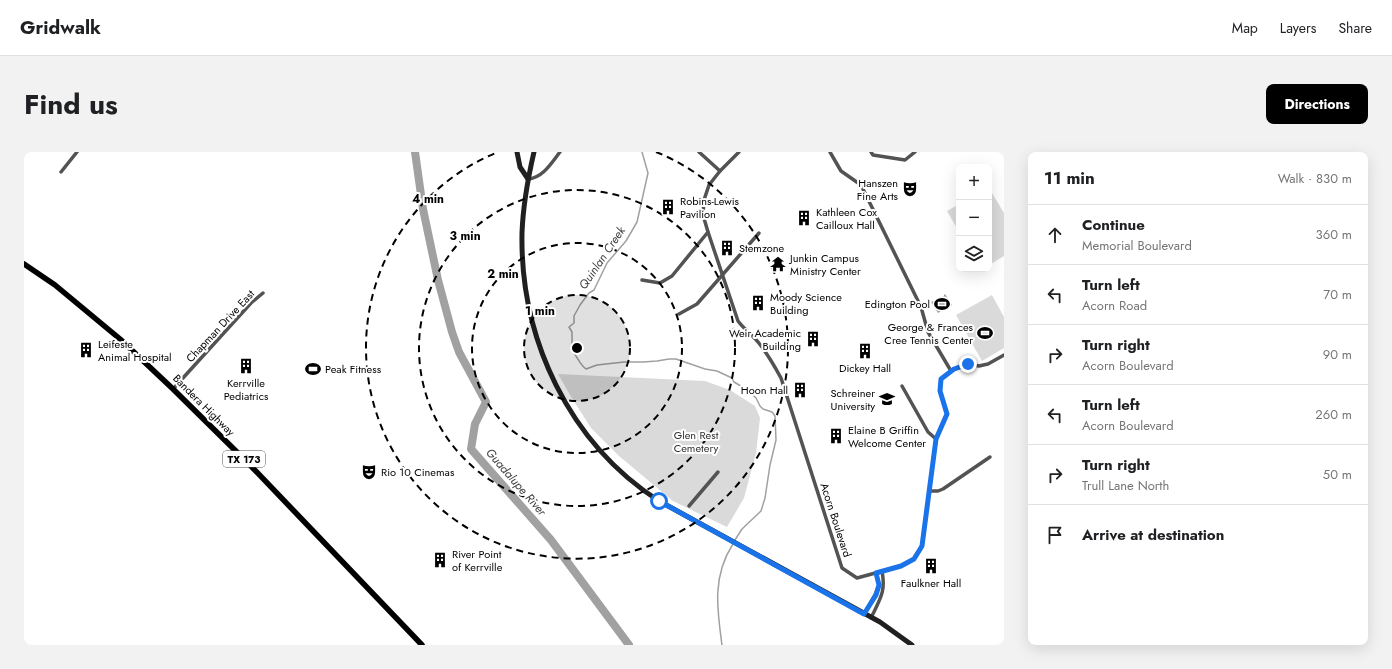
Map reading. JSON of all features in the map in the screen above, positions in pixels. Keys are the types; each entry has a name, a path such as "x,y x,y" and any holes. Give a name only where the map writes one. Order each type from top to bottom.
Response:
{"main road":[{"path":"517,152 520,167 528,178"},
{"path":"534,152 528,178 522,232 524,279 535,334 542,355 563,400 582,428 616,466 652,496 705,527 886,626 912,645"},
{"name":"Bandera Highway","path":"24,264 55,285 120,339 173,389 251,466 422,645"}],"street":[{"path":"61,172 77,152"},
{"path":"528,178 533,178 540,174 560,152"},
{"path":"699,152 720,171"},
{"name":"Acorn Boulevard","path":"739,152 720,171 709,185 704,200 703,215 738,321 766,352 781,378 842,568 857,578 901,566 914,559 922,546 936,439 947,414 940,391 941,379 951,372"},
{"path":"830,152 841,171 861,185 921,307 928,332 951,372 968,364 979,366 988,364 1004,355"},
{"path":"871,152 873,155 905,160 915,152"},
{"path":"642,280 660,283 672,276 708,232"},
{"path":"679,314 697,304 759,233"},
{"name":"Chapman Drive East","path":"173,389 251,303 263,294"},
{"path":"902,386 928,432 936,439"},
{"path":"930,491 938,491 943,489 990,457"},
{"path":"689,506 718,472"},
{"path":"871,618 883,593 884,583 882,571"},
{"path":"864,614 876,595 879,585 876,573"}],"green space":[{"path":"992,193 1004,213 1004,256 992,263"},
{"path":"956,206 956,227 947,211"},
{"name":"George & Frances Cree Tennis Center","path":"992,295 1004,317 1004,348 982,361 956,315"},
{"name":"Glen Rest Cemetery","path":"558,374 705,381 730,390 755,406 760,418 756,453 744,498 727,527 673,501 619,456 591,428"}],"shaded area":[{"name":"Edington Pool","path":"945,294 952,305 938,313 931,302 934,302"}],"waterway":[{"name":"Guadalupe River","path":"415,152 423,209 438,280 452,332 459,352 486,402 475,424 471,449 551,540 629,645"},
{"name":"Quinlan Creek","path":"642,152 648,173 637,222 626,241 607,263 594,290 589,293 574,316 574,323 569,327 572,332 572,351 586,369 597,365 676,359 705,369 717,371 732,378 734,382 746,389 756,398 763,409 772,412 775,416 776,440 770,465 765,498 761,511 742,529 735,540"},
{"name":"Quinlan Creek","path":"722,645 718,606 719,581 726,556 733,544"}],"place":[{"name":"Hanszen Fine Arts","path":"910,189"},
{"name":"Robins-Lewis Pavilion","path":"668,207"},
{"name":"Kathleen Cox Cailloux Hall","path":"804,218"},
{"name":"Stemzone","path":"727,248"},
{"name":"Junkin Campus Ministry Center","path":"778,264"},
{"name":"Moody Science Building","path":"758,303"},
{"name":"Edington Pool","path":"942,304"},
{"name":"George & Frances Cree Tennis Center","path":"985,333"},
{"name":"Weir Academic Building","path":"813,339"},
{"name":"Leifeste Animal Hospital","path":"86,350"},
{"name":"Dickey Hall","path":"865,351"},
{"name":"Kerrville Pediatrics","path":"246,366"},
{"name":"Peak Fitness","path":"313,369"},
{"name":"Hoon Hall","path":"800,390"},
{"name":"Schreiner University","path":"887,399"},
{"name":"Elaine B Griffin Welcome Center","path":"836,436"},
{"name":"Rio 10 Cinemas","path":"369,472"},
{"name":"River Point of Kerrville","path":"440,560"},
{"name":"Faulkner Hall","path":"931,566"}],"route":[{"path":"659,501 864,614 876,595 879,585 876,573 901,566 914,559 922,546 936,439 947,414 940,391 941,379 954,369 968,364"}]}
